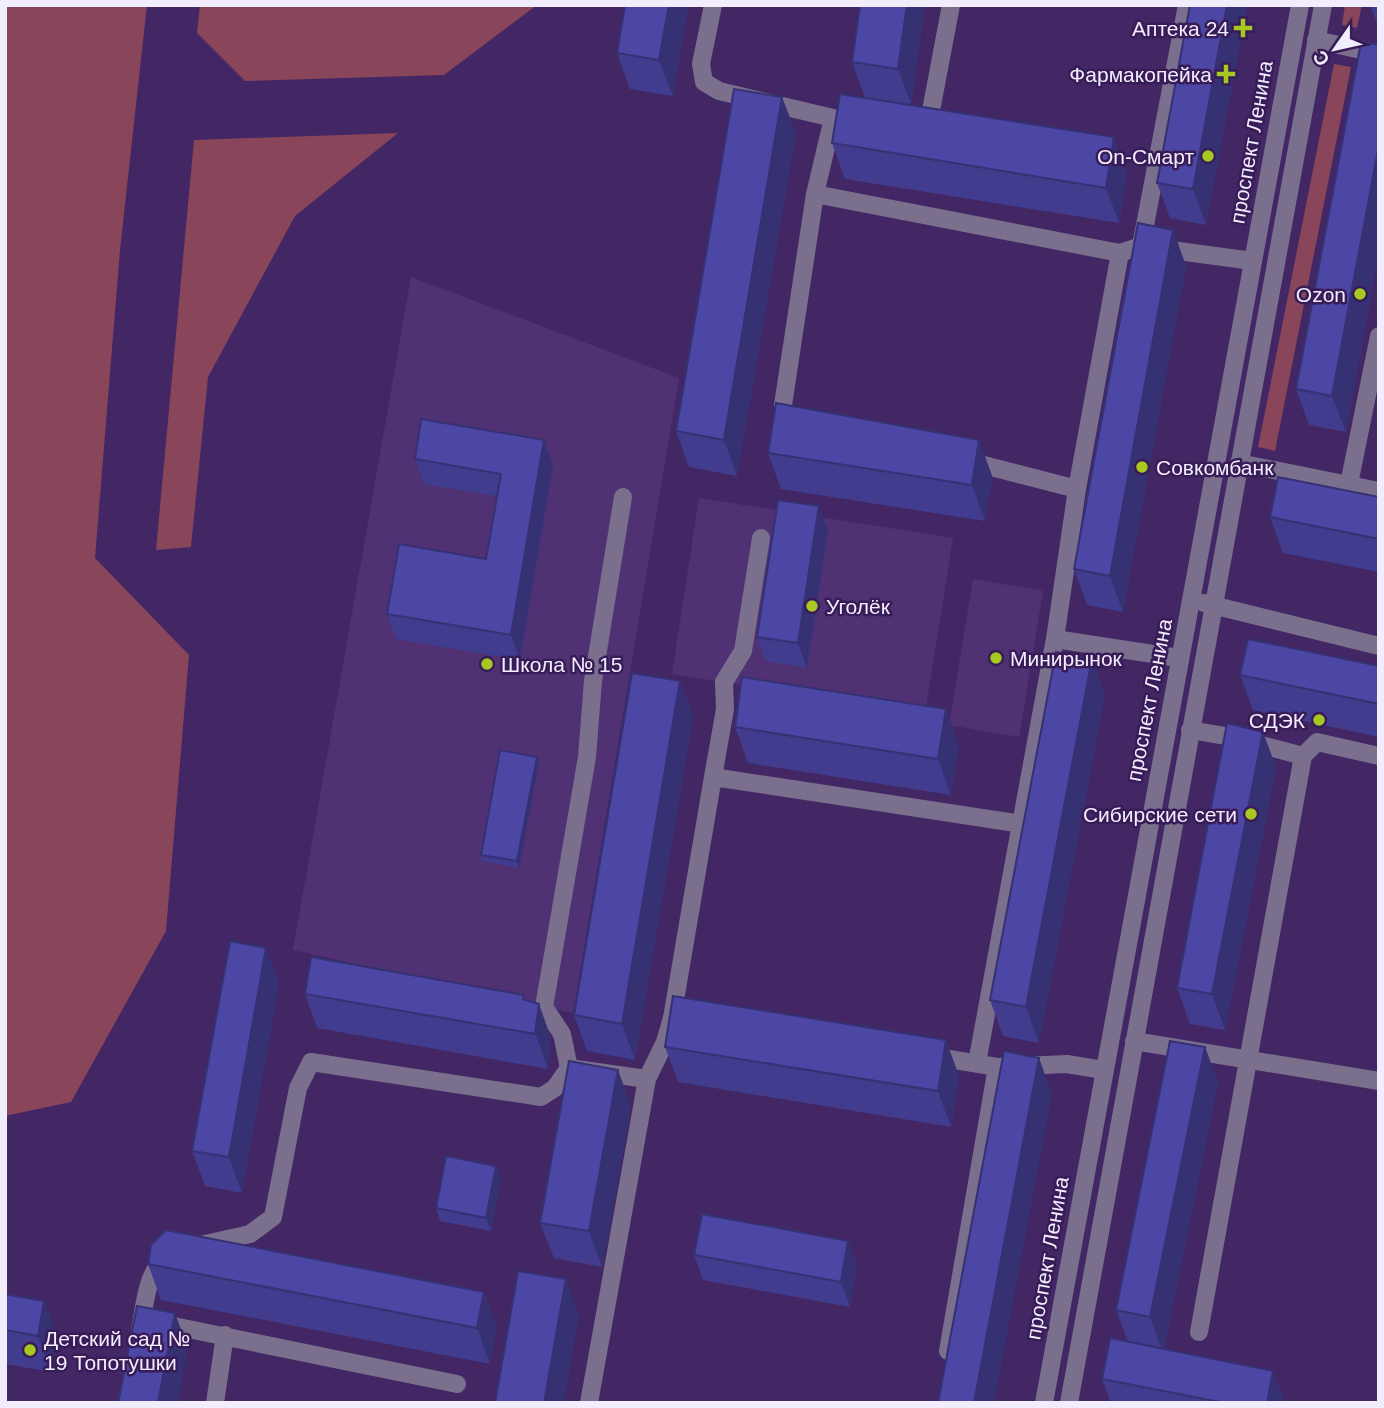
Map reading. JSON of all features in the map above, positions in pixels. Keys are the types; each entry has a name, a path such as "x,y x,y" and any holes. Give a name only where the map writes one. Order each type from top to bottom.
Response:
{"street":[{"path":"713,5 701,64 705,82 719,91 833,118 857,119"},
{"path":"892,120 930,116 951,5"},
{"path":"1141,246 1187,5"},
{"name":"проспект Ленина","path":"1044,1403 1300,5"},
{"path":"1069,1403 1323,5"},
{"path":"1316,40 1379,54"},
{"path":"804,429 791,427 783,405 815,194 833,118"},
{"path":"815,194 1120,253 1141,246 1253,261"},
{"path":"977,1063 1055,639 1077,488 1120,253"},
{"path":"1349,484 1379,337"},
{"path":"947,456 999,466 1077,488"},
{"path":"1239,463 1379,491"},
{"path":"137,1343 151,1280 160,1262 192,1247 250,1234 273,1217 298,1088 311,1062 541,1097 555,1088 569,1068 562,1034 544,1007 587,757 593,681 623,497"},
{"path":"589,1403 647,1079 665,1042 672,1018 725,709 724,682 743,651 761,538"},
{"path":"1191,600 1379,646"},
{"path":"1055,639 1179,658"},
{"path":"1190,730 1231,737 1303,756"},
{"path":"1199,1332 1303,756 1317,742 1379,756"},
{"path":"713,777 1022,824"},
{"path":"672,1018 695,1021"},
{"path":"1134,1041 1379,1082"},
{"path":"909,1053 997,1067 1067,1064 1103,1070"},
{"path":"946,1362 997,1067"},
{"path":"569,1068 647,1079"},
{"path":"142,1320 457,1384"},
{"path":"215,1403 225,1335"}],"shaded area":[{"path":"5,5 147,5 120,250 95,558 189,655 166,931 71,1102 5,1116"},
{"path":"200,5 537,5 444,75 245,81 197,33"},
{"path":"1345,5 1362,5 1357,28 1342,25"},
{"path":"1334,64 1351,67 1275,451 1258,447"},
{"path":"398,133 295,216 208,377 191,547 156,550 194,140"},
{"name":"Школа № 15","path":"411,277 679,378 573,1013 293,950"},
{"name":"Уголёк","path":"699,498 953,538 925,714 672,674"},
{"name":"Минирынок","path":"973,579 1043,591 1019,737 949,725"}],"building":[{"path":"625,5 669,5 659,60 617,53"},
{"path":"860,5 907,5 898,69 852,62"},
{"path":"1190,5 1227,5 1193,189 1157,183"},
{"path":"1361,42 1379,45 1379,145 1332,396 1296,389"},
{"path":"734,89 782,97 724,440 676,431"},
{"path":"840,94 1114,137 1106,188 832,143"},
{"path":"1138,223 1173,230 1110,576 1074,569"},
{"path":"776,403 979,440 972,485 768,453"},
{"path":"421,419 544,440 511,635 387,614 399,544 486,559 501,474 415,459"},
{"path":"1278,477 1379,497 1379,539 1270,517"},
{"path":"778,500 819,506 798,643 757,637"},
{"path":"1248,639 1379,666 1379,704 1240,675"},
{"path":"1056,652 1092,659 1026,1007 990,1000"},
{"path":"632,673 680,681 622,1024 574,1015"},
{"path":"742,677 946,709 938,759 735,727"},
{"path":"1227,723 1263,732 1212,994 1177,988"},
{"path":"500,750 537,757 517,861 481,855"},
{"path":"230,941 266,948 229,1157 192,1151"},
{"path":"311,957 524,995 523,999 539,1004 535,1034 305,994"},
{"path":"673,996 946,1040 938,1091 665,1047"},
{"path":"1170,1041 1205,1047 1150,1317 1116,1310"},
{"path":"1004,1051 1039,1058 974,1403 938,1403"},
{"path":"569,1061 618,1070 589,1231 540,1223"},
{"path":"446,1156 496,1166 486,1218 436,1208"},
{"path":"702,1214 848,1241 841,1282 694,1255"},
{"path":"166,1230 484,1292 477,1328 148,1264 151,1245"},
{"path":"518,1271 566,1279 544,1403 495,1403"},
{"path":"5,1294 44,1301 38,1336 5,1330"},
{"path":"137,1306 175,1313 158,1403 118,1403"},
{"path":"1110,1338 1273,1371 1267,1403 1225,1403 1102,1379"}],"place":[{"name":"Аптека 24","path":"1243,28"},
{"name":"Фармакопейка","path":"1226,74"},
{"name":"On-Смарт","path":"1208,156"},
{"name":"Ozon","path":"1360,294"},
{"name":"Совкомбанк","path":"1142,467"},
{"name":"Уголёк","path":"812,606"},
{"name":"Минирынок","path":"996,658"},
{"name":"Школа № 15","path":"487,664"},
{"name":"СДЭК","path":"1319,720"},
{"name":"Сибирские сети","path":"1251,814"},
{"name":"Детский сад № 19 Топотушки","path":"30,1350"}]}
